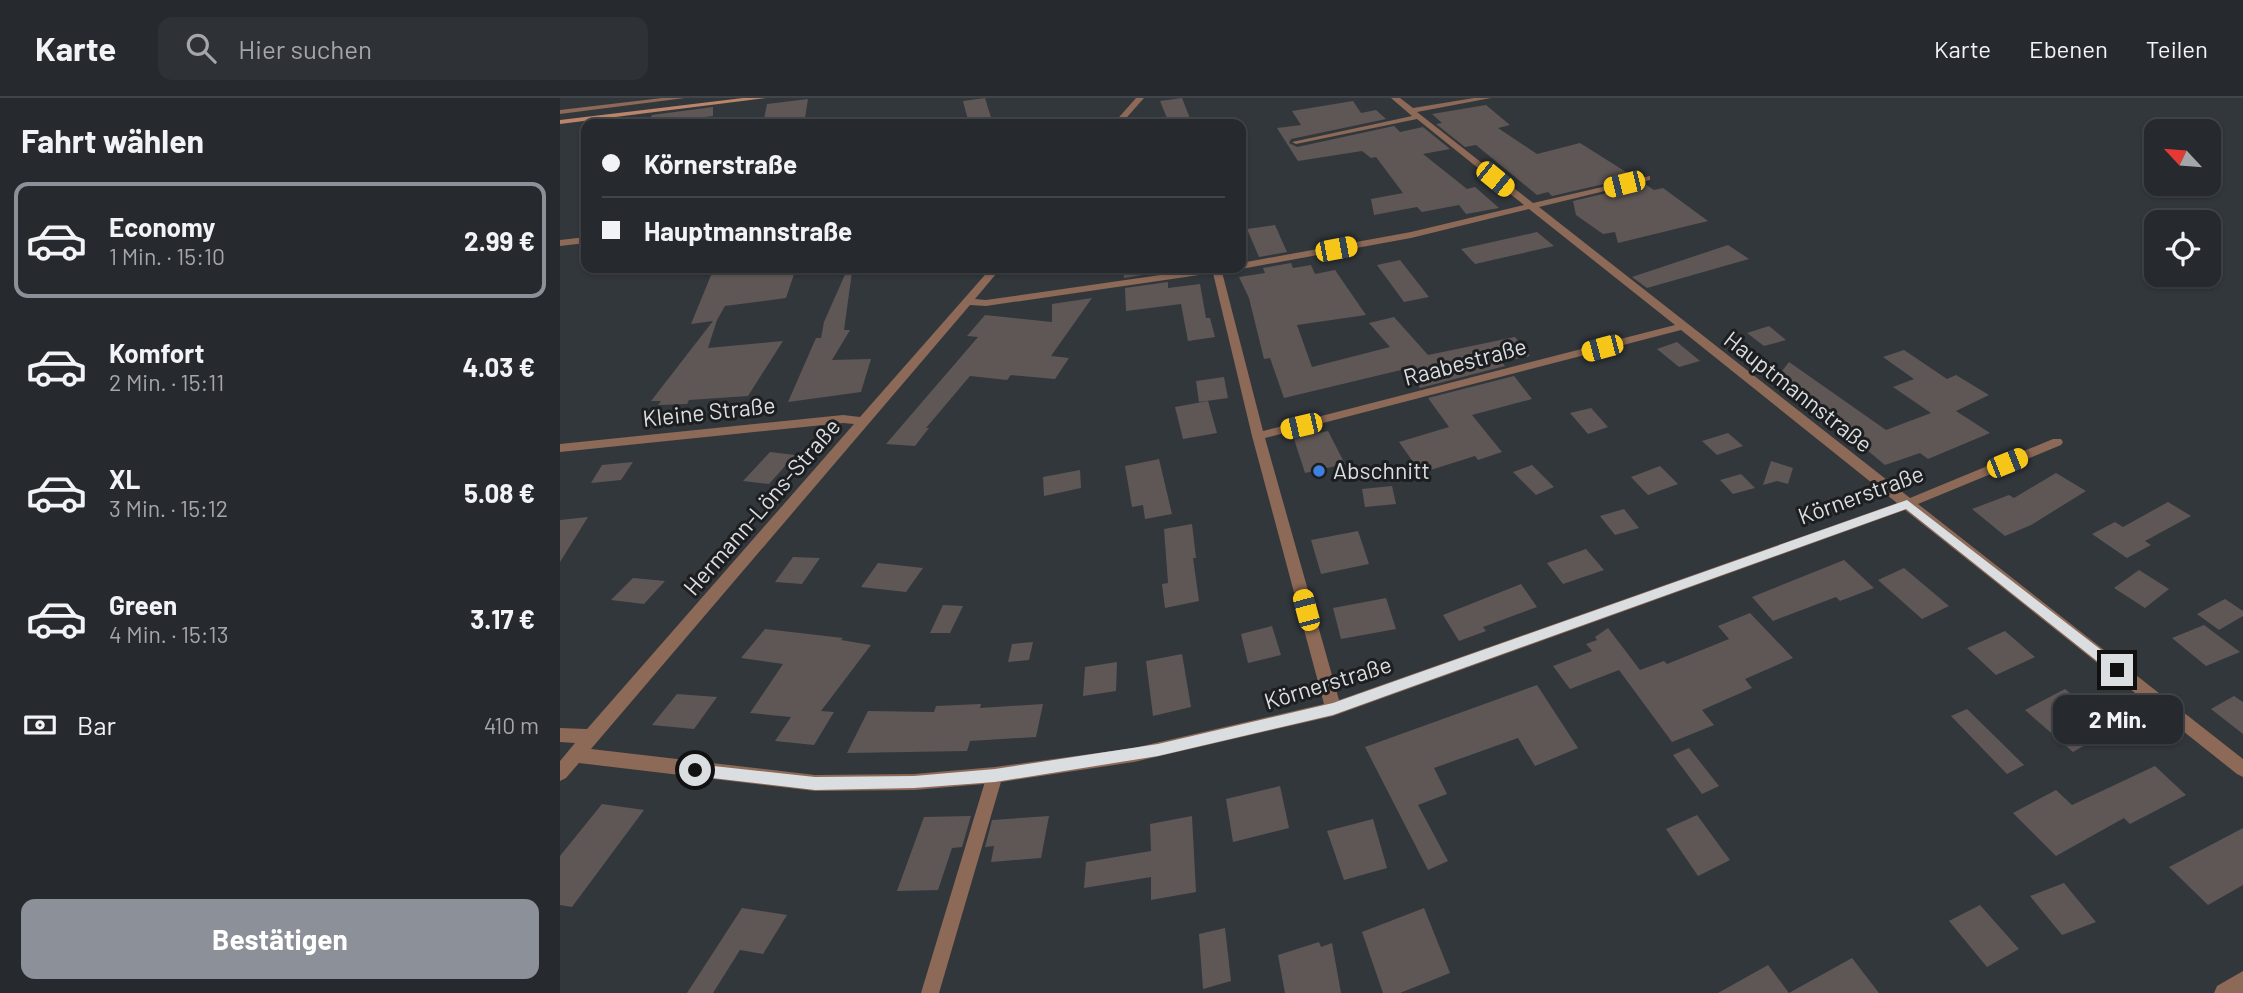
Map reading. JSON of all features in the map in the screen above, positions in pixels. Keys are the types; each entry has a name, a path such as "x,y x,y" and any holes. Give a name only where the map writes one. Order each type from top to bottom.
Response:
{"street":[{"path":"560,112 681,98"},
{"path":"582,119 724,100 762,98"},
{"path":"1121,119 1140,98"},
{"name":"Hauptmannstraße","path":"1395,98 1681,327 2243,769"},
{"path":"1296,142 1488,98"},
{"path":"560,122 581,119"},
{"path":"1246,265 1411,234 1647,178"},
{"path":"560,243 581,241"},
{"name":"Hermann-Löns-Straße","path":"560,774 992,273"},
{"path":"968,302 996,301 1194,273"},
{"path":"1223,273 1258,436 1333,709"},
{"name":"Raabestraße","path":"1258,436 1681,327"},
{"name":"Kleine Straße","path":"560,448 843,419 863,421"},
{"name":"Körnerstraße","path":"576,755 815,783 914,782 995,775 1134,755 1333,709 1907,504 2057,442"},
{"path":"560,735 592,737"},
{"path":"2224,993 2243,981"}],"lane":[{"path":"930,993 995,775"}],"building":[{"path":"985,98 991,119 968,119 963,101"},
{"path":"1182,98 1190,119 1167,119 1160,101"},
{"path":"808,99 805,119 764,119 767,104"},
{"path":"1353,101 1361,113 1376,110 1386,119 1291,139 1289,143 1297,147 1394,126 1400,132 1423,127 1450,149 1423,154 1467,189 1475,187 1499,208 1466,214 1459,205 1422,212 1417,207 1374,215 1371,199 1403,193 1376,157 1371,158 1362,151 1298,161 1277,128 1301,125 1292,111"},
{"path":"1486,105 1510,125 1498,128 1537,154 1580,143 1634,177 1552,196 1548,192 1537,195 1476,145 1465,147 1436,124 1442,123 1432,114"},
{"path":"713,107 713,116 650,119 652,115"},
{"path":"1645,184 1654,190 1663,188 1708,221 1618,243 1615,232 1603,234 1576,215 1573,201"},
{"path":"1275,225 1287,252 1259,257 1247,229"},
{"path":"1537,232 1554,246 1475,264 1461,249"},
{"path":"1728,245 1749,259 1647,288 1632,277"},
{"path":"1400,260 1429,297 1404,302 1377,265"},
{"path":"1291,263 1293,268 1311,265 1315,274 1335,270 1366,315 1297,325 1312,367 1390,347 1369,323 1394,317 1428,355 1515,337 1530,356 1502,362 1505,366 1420,388 1401,370 1284,398 1270,358 1264,359 1249,298 1239,277 1265,273 1263,268"},
{"path":"712,273 794,273 786,298 725,306 717,320 708,348 783,341 748,396 689,400 687,404 658,405 661,401 651,401 713,321 691,324"},
{"path":"846,273 852,273 844,330 850,330 832,360 871,359 861,392 788,402 816,338 821,338 824,322"},
{"path":"1124,273 1155,273 1124,278"},
{"path":"1168,282 1168,288 1200,284 1206,318 1210,318 1215,337 1188,341 1181,304 1126,311 1125,288"},
{"path":"1092,298 1051,356 1069,358 1055,379 1011,375 1007,380 970,376 926,428 929,428 915,446 886,444 978,337 967,336 985,315 1052,322 1052,304"},
{"path":"1769,326 1786,340 1764,346 1747,333"},
{"path":"1677,342 1700,361 1679,367 1657,349"},
{"path":"1904,350 1947,379 1956,375 1989,395 1956,411 1990,433 1928,459 1920,453 1885,465 1861,445 1868,443 1779,375 1789,362 1886,430 1931,413 1893,387 1914,379 1883,357"},
{"path":"1514,376 1532,399 1472,415 1502,452 1478,460 1475,456 1421,473 1399,442 1449,427 1428,398"},
{"path":"1224,377 1228,398 1199,402 1196,381"},
{"path":"1208,401 1217,433 1183,439 1175,407"},
{"path":"1591,408 1608,427 1588,434 1570,413"},
{"path":"1328,431 1345,464 1305,473 1294,439"},
{"path":"1728,433 1743,446 1717,455 1702,441"},
{"path":"770,452 795,455 769,484 743,481"},
{"path":"1159,459 1172,514 1145,519 1143,505 1132,507 1125,466"},
{"path":"1771,461 1793,468 1788,484 1777,481 1763,485"},
{"path":"633,462 621,480 591,483 602,465"},
{"path":"1532,465 1554,487 1536,495 1513,472"},
{"path":"1660,466 1678,484 1648,495 1631,477"},
{"path":"1080,470 1081,488 1044,496 1043,477"},
{"path":"2056,473 2086,491 2031,525 2005,536 1972,509 2009,495 2014,498"},
{"path":"1741,474 1755,488 1733,494 1720,480"},
{"path":"1392,486 1396,504 1365,507 1362,489"},
{"path":"2168,502 2191,516 2145,541 2151,545 2127,558 2092,534 2115,522 2123,527"},
{"path":"1624,509 1639,528 1615,535 1600,516"},
{"path":"588,517 560,562 560,520"},
{"path":"1192,524 1199,601 1165,608 1162,584 1168,583 1164,529"},
{"path":"1358,531 1369,564 1321,574 1311,540"},
{"path":"1586,549 1604,570 1563,584 1547,563"},
{"path":"793,557 820,558 802,584 775,582"},
{"path":"1844,560 1874,588 1840,601 1836,597 1773,621 1752,597"},
{"path":"878,563 923,568 906,592 861,587"},
{"path":"1904,568 1949,606 1922,619 1878,580"},
{"path":"2139,570 2169,589 2145,608 2114,588"},
{"path":"633,578 665,581 644,604 611,600"},
{"path":"1521,584 1537,607 1483,627 1486,631 1459,641 1443,615"},
{"path":"1386,598 1396,629 1341,639 1333,608"},
{"path":"2225,599 2243,611 2243,616 2219,630 2197,614"},
{"path":"943,605 963,606 950,633 930,633"},
{"path":"1750,613 1793,658 1745,679 1752,688 1702,710 1714,725 1672,742 1619,670 1570,689 1553,666 1592,651 1586,644 1597,640 1595,637 1608,628 1640,670 1664,661 1667,664 1729,639 1718,626"},
{"path":"2204,625 2240,652 2206,666 2172,638"},
{"path":"1272,626 1281,655 1248,663 1241,634"},
{"path":"765,629 843,638 841,640 871,645 821,711 834,712 814,745 775,741 791,717 750,713 783,664 741,658"},
{"path":"2005,631 2035,657 1996,675 1967,648"},
{"path":"1033,642 1029,660 1008,662 1012,644"},
{"path":"1182,654 1191,707 1153,716 1146,661"},
{"path":"1117,662 1116,691 1083,696 1085,667"},
{"path":"1537,685 1578,748 1535,766 1518,738 1434,768 1447,794 1418,805 1448,861 1428,870 1365,747"},
{"path":"2065,689 2113,729 2073,752 2025,710"},
{"path":"677,694 717,697 694,729 652,725"},
{"path":"2234,696 2243,702 2243,734 2211,709"},
{"path":"981,704 980,708 1043,704 1036,737 970,741 967,751 847,753 868,711 934,712 936,706"},
{"path":"1967,709 2024,765 2007,774 1951,716"},
{"path":"1689,748 1719,786 1702,794 1673,755"},
{"path":"2155,766 2186,795 2130,824 2124,818 2056,856 2013,813 2056,790 2072,805"},
{"path":"1280,786 1289,828 1233,842 1226,799"},
{"path":"602,804 644,810 572,907 560,905 560,856"},
{"path":"1697,815 1730,860 1698,876 1666,829"},
{"path":"971,816 962,847 952,848 938,890 897,891 924,817"},
{"path":"1049,816 1041,858 991,862 994,846 985,847 992,820"},
{"path":"1192,816 1196,892 1151,900 1151,877 1084,888 1086,862 1151,851 1150,824"},
{"path":"1373,819 1387,868 1344,880 1327,831"},
{"path":"2243,828 2243,885 2208,905 2169,867"},
{"path":"2064,883 2096,922 2062,935 2030,896"},
{"path":"1980,905 2019,949 1987,967 1949,921"},
{"path":"742,908 787,915 763,954 740,950 713,993 687,993"},
{"path":"1424,908 1450,973 1400,993 1383,993 1362,932"},
{"path":"1225,928 1231,981 1203,989 1199,934"},
{"path":"1319,942 1321,947 1332,943 1341,993 1285,993 1278,955"},
{"path":"1852,958 1879,993 1789,993"},
{"path":"1768,965 1789,993 1718,993"}],"place":[{"name":"Abschnitt","path":"1319,471"}],"route":[{"path":"695,770 815,783 914,782 995,775 1134,755 1233,734 1333,709 1907,504 2117,670"}]}
